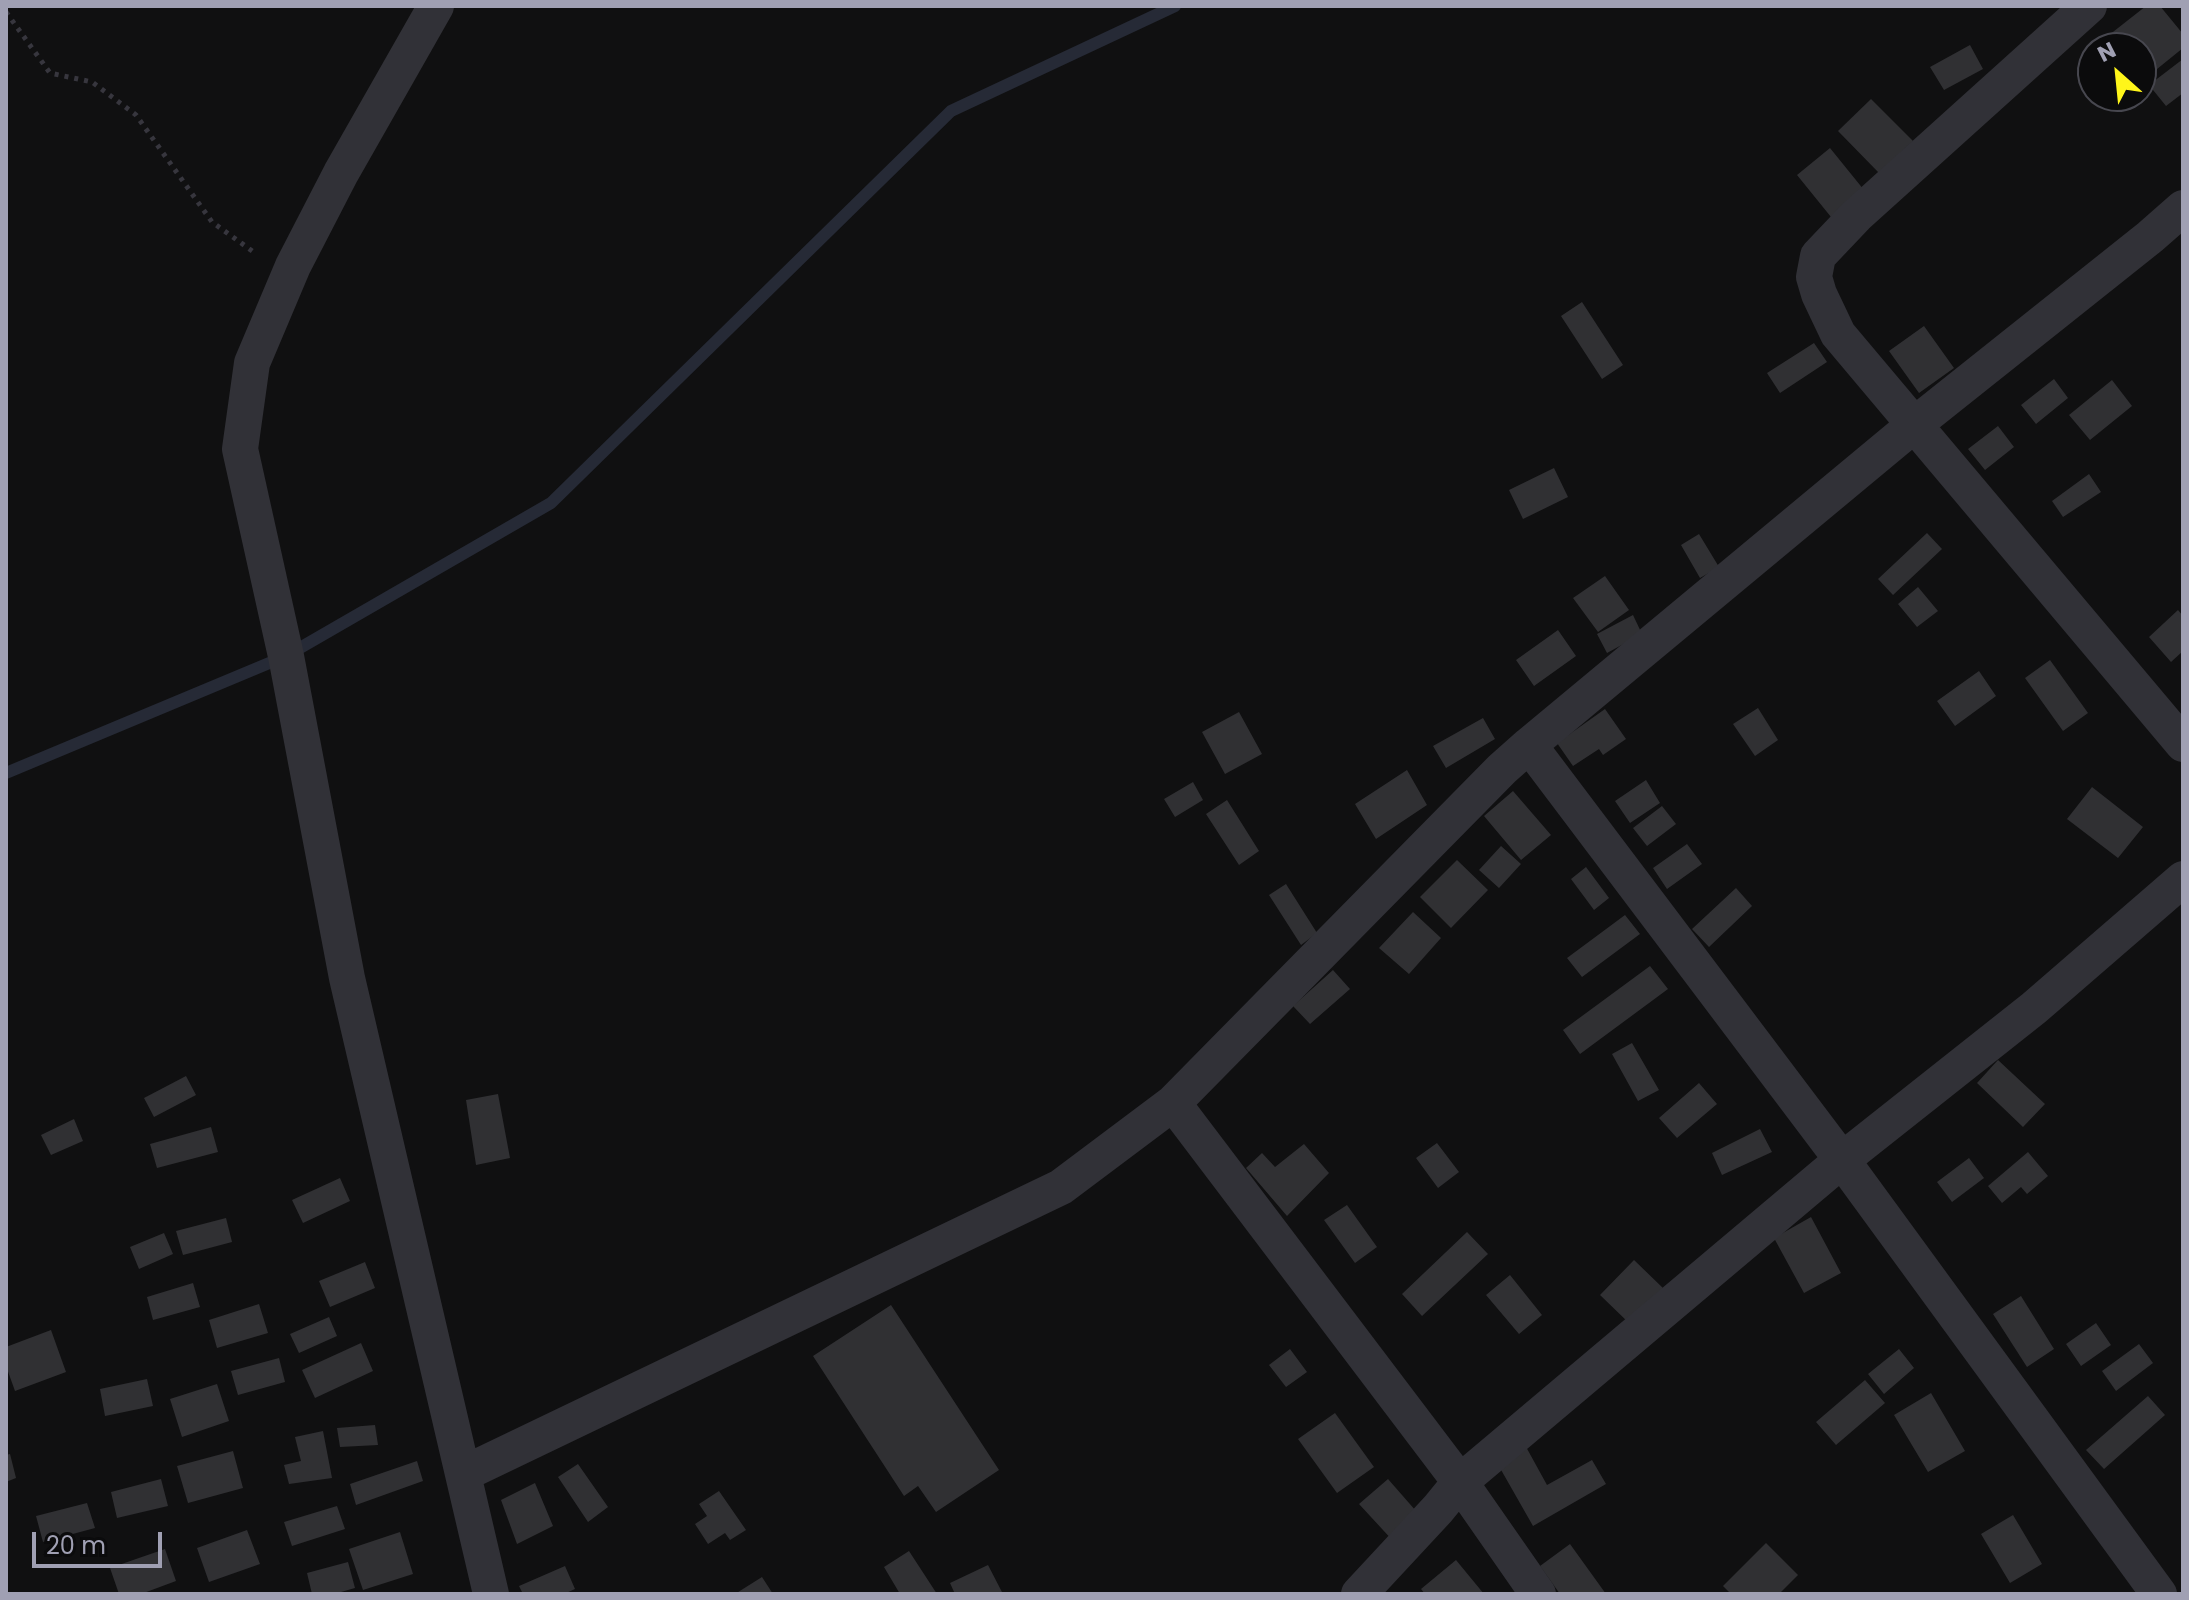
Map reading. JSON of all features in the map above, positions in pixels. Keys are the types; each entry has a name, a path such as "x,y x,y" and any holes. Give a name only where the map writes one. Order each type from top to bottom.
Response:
{"street":[{"path":"436,6 341,173 288,277 252,363 240,449 286,656 347,978 491,1594"},
{"path":"2089,6 1856,216 1818,256 1814,277 1838,334 2183,744"},
{"path":"463,1474 1061,1187 1173,1103 1529,745 1914,425 2183,208"},
{"path":"1529,745 1842,1160 2159,1594"},
{"path":"1359,1594 1460,1482 1842,1160 2034,1008 2183,879"},
{"path":"1173,1103 1460,1482 1538,1594"}],"path":[{"path":"6,12 50,73 92,82 136,115 212,222 288,277"}],"building":[{"path":"2146,6 2160,6 2183,34 2183,48 2157,69 2157,32 2113,32"},
{"path":"1970,45 1983,69 1944,90 1930,67"},
{"path":"2183,59 2183,93 2166,106 2157,95 2157,79"},
{"path":"1871,99 1913,141 1879,173 1838,131"},
{"path":"1830,148 1864,190 1831,217 1797,175"},
{"path":"1582,302 1623,365 1602,379 1561,316"},
{"path":"1924,326 1954,368 1919,393 1889,351"},
{"path":"1814,343 1827,362 1780,393 1767,373"},
{"path":"2054,379 2068,398 2036,424 2021,405"},
{"path":"2112,380 2132,406 2090,440 2069,415"},
{"path":"1998,426 2014,447 1985,470 1968,449"},
{"path":"1554,468 1568,497 1523,519 1509,490"},
{"path":"2089,474 2101,492 2063,517 2052,501"},
{"path":"1927,533 1942,549 1893,595 1878,579"},
{"path":"1699,534 1719,567 1700,578 1681,545"},
{"path":"1605,576 1629,610 1598,632 1573,598"},
{"path":"1918,587 1938,611 1917,627 1898,604"},
{"path":"2178,610 2183,616 2183,651 2171,662 2149,637"},
{"path":"1633,615 1642,634 1607,653 1597,634"},
{"path":"1558,630 1576,656 1534,686 1516,660"},
{"path":"2050,660 2088,713 2063,731 2025,678"},
{"path":"1979,671 1996,696 1955,726 1937,701"},
{"path":"1758,708 1778,740 1755,756 1733,724"},
{"path":"1605,709 1626,739 1603,755 1599,749 1573,766 1557,743"},
{"path":"1239,712 1262,754 1225,774 1202,732"},
{"path":"1483,718 1495,739 1446,768 1433,746"},
{"path":"1407,770 1427,805 1376,839 1355,804"},
{"path":"1646,780 1660,803 1630,823 1615,801"},
{"path":"1193,782 1203,800 1175,817 1164,799"},
{"path":"2092,787 2143,827 2118,858 2067,819"},
{"path":"1513,791 1551,835 1521,860 1484,816"},
{"path":"1227,800 1259,851 1239,865 1206,814"},
{"path":"1662,806 1676,824 1647,846 1633,828"},
{"path":"1687,844 1702,864 1667,889 1653,868"},
{"path":"1501,846 1521,864 1499,888 1479,870"},
{"path":"1457,860 1488,890 1451,928 1420,897"},
{"path":"1586,867 1609,898 1594,910 1571,879"},
{"path":"1286,884 1317,933 1301,945 1269,895"},
{"path":"1736,888 1752,906 1709,947 1692,929"},
{"path":"1413,912 1441,938 1409,974 1379,948"},
{"path":"1625,915 1640,934 1582,977 1567,958"},
{"path":"1650,966 1668,989 1580,1054 1563,1030"},
{"path":"1333,970 1350,989 1310,1024 1293,1006"},
{"path":"1632,1043 1659,1090 1638,1101 1612,1054"},
{"path":"1998,1060 2045,1104 2023,1127 1977,1083"},
{"path":"186,1076 196,1095 154,1117 144,1098"},
{"path":"1699,1083 1717,1104 1677,1138 1659,1118"},
{"path":"498,1094 510,1158 476,1165 466,1100"},
{"path":"74,1119 83,1141 51,1155 41,1135"},
{"path":"211,1127 218,1152 157,1168 150,1144"},
{"path":"1760,1129 1772,1152 1722,1175 1712,1153"},
{"path":"1437,1143 1459,1172 1438,1188 1416,1158"},
{"path":"1304,1144 1329,1173 1287,1216 1246,1168 1262,1153 1275,1167"},
{"path":"2028,1152 2048,1176 2027,1194 2021,1187 2002,1203 1988,1186"},
{"path":"1969,1158 1984,1178 1952,1202 1937,1182"},
{"path":"340,1178 350,1201 303,1223 292,1200"},
{"path":"1347,1205 1377,1247 1355,1263 1324,1220"},
{"path":"1811,1217 1841,1273 1804,1293 1774,1238"},
{"path":"226,1218 232,1242 183,1255 176,1231"},
{"path":"1467,1232 1488,1254 1422,1316 1402,1294"},
{"path":"164,1233 173,1254 139,1269 130,1247"},
{"path":"1634,1260 1664,1289 1630,1324 1600,1295"},
{"path":"365,1262 375,1288 330,1307 319,1281"},
{"path":"1510,1275 1542,1315 1519,1334 1486,1295"},
{"path":"193,1283 200,1307 153,1320 147,1297"},
{"path":"2021,1296 2054,1349 2027,1367 1993,1314"},
{"path":"259,1304 268,1333 217,1348 209,1320"},
{"path":"891,1305 999,1470 936,1512 918,1486 904,1496 813,1356"},
{"path":"329,1317 337,1336 299,1353 290,1334"},
{"path":"2096,1323 2111,1345 2081,1366 2066,1344"},
{"path":"51,1330 66,1372 15,1391 6,1366 6,1347"},
{"path":"361,1343 373,1371 315,1398 302,1370"},
{"path":"2139,1344 2153,1363 2116,1391 2102,1371"},
{"path":"1290,1349 1307,1372 1286,1387 1269,1365"},
{"path":"1899,1349 1914,1368 1884,1394 1868,1374"},
{"path":"279,1358 285,1382 238,1395 231,1371"},
{"path":"147,1379 153,1406 105,1416 100,1389"},
{"path":"1865,1380 1885,1403 1836,1445 1816,1422"},
{"path":"217,1384 229,1421 182,1437 170,1399"},
{"path":"1931,1393 1965,1451 1928,1472 1894,1415"},
{"path":"2148,1396 2165,1415 2104,1469 2086,1450"},
{"path":"1335,1413 1374,1467 1337,1493 1298,1439"},
{"path":"375,1425 378,1445 340,1447 337,1428"},
{"path":"323,1431 332,1478 289,1484 284,1465 301,1461 295,1437"},
{"path":"1525,1445 1547,1485 1592,1460 1606,1484 1533,1526 1496,1461"},
{"path":"233,1451 243,1488 188,1503 177,1466"},
{"path":"10,1454 16,1478 6,1482 6,1455"},
{"path":"417,1461 423,1481 356,1505 350,1484"},
{"path":"578,1464 608,1507 588,1522 558,1477"},
{"path":"161,1479 168,1506 117,1518 111,1492"},
{"path":"1388,1479 1423,1519 1395,1543 1359,1504"},
{"path":"535,1483 553,1526 517,1544 501,1500"},
{"path":"719,1491 746,1530 730,1540 725,1533 708,1544 695,1524 707,1516 699,1504"},
{"path":"87,1503 95,1528 43,1542 36,1516"},
{"path":"337,1506 345,1529 292,1546 284,1522"},
{"path":"2013,1515 2042,1564 2010,1583 1981,1534"},
{"path":"247,1530 260,1564 209,1582 197,1548"},
{"path":"400,1532 413,1574 363,1590 349,1549"},
{"path":"1766,1543 1798,1575 1779,1594 1731,1594 1723,1586"},
{"path":"1570,1544 1606,1594 1560,1594 1540,1566"},
{"path":"165,1549 176,1581 141,1594 119,1594 110,1568"},
{"path":"909,1551 937,1594 900,1594 884,1567"},
{"path":"1456,1560 1484,1594 1425,1594 1421,1589"},
{"path":"348,1562 355,1588 334,1594 312,1594 307,1573"},
{"path":"988,1565 1003,1594 955,1594 950,1583"},
{"path":"565,1566 575,1589 564,1594 523,1594 519,1586"},
{"path":"762,1577 773,1594 735,1594"}],"waterway":[{"path":"6,773 286,656 551,503 951,111 1175,6"}]}
